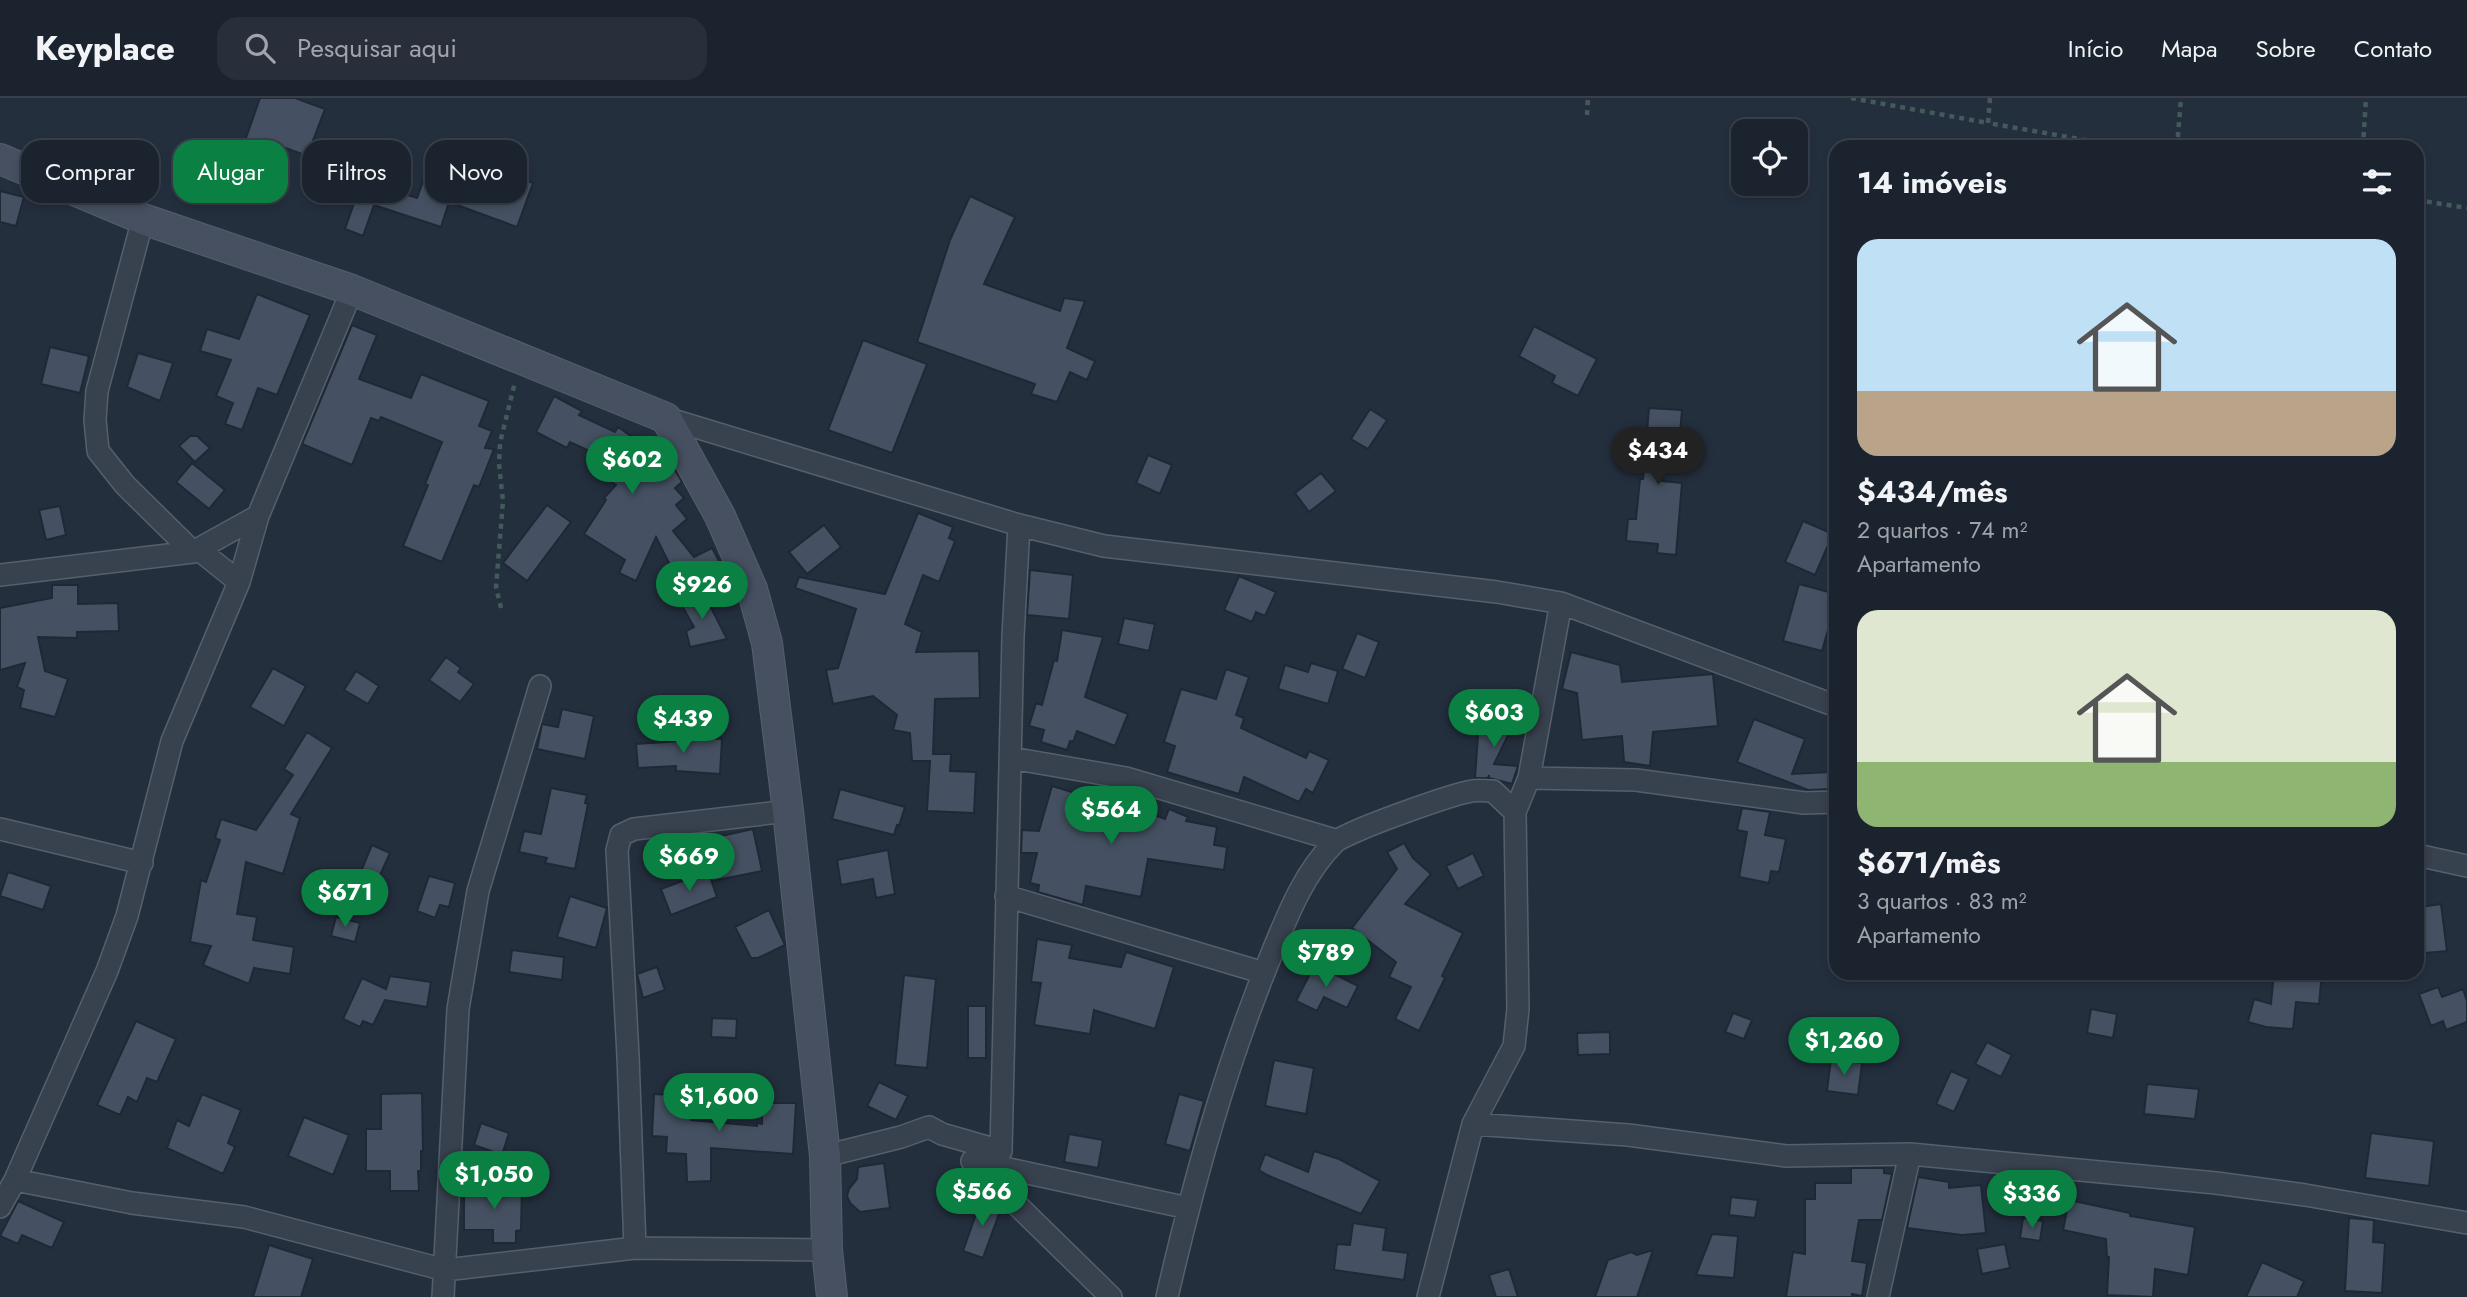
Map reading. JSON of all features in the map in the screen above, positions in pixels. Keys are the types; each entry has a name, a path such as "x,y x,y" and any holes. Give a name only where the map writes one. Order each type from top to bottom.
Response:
{"street":[{"path":"0,159 143,219 352,290 666,418 1019,525 1104,546 1483,590 1561,603 1829,703"},
{"path":"143,219 97,391 95,420 98,451 125,485 195,551 239,582"},
{"path":"0,1207 15,1180 107,971 142,863 172,741 239,582 258,516 352,290"},
{"path":"666,418 720,516 752,589 767,643 825,1156 827,1250 832,1297"},
{"path":"0,575 195,551 258,516"},
{"path":"1001,1151 1013,636 1019,525"},
{"path":"1428,1297 1473,1124 1514,1046 1518,1009 1515,812 1530,778 1561,603"},
{"path":"443,1297 458,1009 478,891 540,686"},
{"path":"1011,758 1126,778 1335,840"},
{"path":"1530,778 1636,780 1804,803 1829,803"},
{"path":"1167,1297 1188,1208 1227,1074 1295,899 1317,864 1335,840 1359,829 1471,791 1493,791 1515,812"},
{"path":"635,1248 617,850 621,835 634,829 788,811"},
{"path":"0,829 142,863"},
{"path":"2424,857 2467,866"},
{"path":"1006,896 1264,973"},
{"path":"1473,1124 1628,1135 1786,1156 1910,1154 2216,1183 2305,1195 2467,1223"},
{"path":"825,1156 901,1137 929,1127 942,1134 1001,1151"},
{"path":"972,1161 1001,1151"},
{"path":"1878,1297 1910,1154"},
{"path":"972,1161 1188,1208"},
{"path":"972,1161 1111,1297"},
{"path":"15,1180 132,1203 244,1217 445,1270 635,1248 827,1250"}],"path":[{"path":"1587,115 1588,98"},
{"path":"1851,98 2085,140"},
{"path":"1988,123 1990,98"},
{"path":"2178,140 2181,98"},
{"path":"2363,140 2366,98"},
{"path":"2424,201 2467,208"},
{"path":"501,608 496,587 503,501 500,443 521,358"}],"building":[{"path":"260,98 295,98 325,109 313,140 302,140 302,154 288,149 288,140 245,140"},
{"path":"425,176 425,203 449,203 441,227 374,205 363,236 345,229 354,203 411,203 411,196 417,198"},
{"path":"527,181 533,183 527,200"},
{"path":"0,191 21,196 22,203 16,226 0,222"},
{"path":"970,196 1015,217 984,284 1060,311 1064,298 1085,301 1067,348 1095,361 1087,380 1070,372 1057,402 1031,394 1035,384 917,342 950,240"},
{"path":"452,203 526,203 517,227"},
{"path":"257,294 310,315 277,395 258,388 242,430 225,424 233,403 216,396 231,360 200,351 207,329 239,339"},
{"path":"352,325 377,335 359,379 411,398 421,374 489,401 479,426 492,431 485,448 494,449 479,487 474,485 442,562 403,546 442,442 381,417 379,421 371,418 352,465 302,444"},
{"path":"1534,326 1597,359 1578,396 1552,383 1555,376 1519,356"},
{"path":"863,340 927,364 892,453 828,430"},
{"path":"50,347 89,356 80,393 41,384"},
{"path":"138,353 173,363 160,401 127,387"},
{"path":"554,396 582,411 579,415 615,432 618,427 655,453 660,449 682,482 675,488 684,498 676,505 687,519 673,531 694,557 712,548 723,568 682,589 656,537 636,581 619,573 625,560 584,534 606,500 604,498 616,485 602,476 611,461 570,442 567,448 536,432"},
{"path":"1649,408 1682,410 1679,444 1665,443 1662,481 1682,483 1676,555 1657,553 1658,544 1626,541 1628,519 1636,519 1640,479 1643,479"},
{"path":"1370,409 1387,420 1368,449 1351,439"},
{"path":"190,436 197,436 210,448 195,462 179,446"},
{"path":"1148,455 1172,465 1160,494 1136,483"},
{"path":"192,463 225,490 209,509 176,482"},
{"path":"1321,473 1336,491 1309,512 1295,493"},
{"path":"547,505 571,522 527,581 503,563"},
{"path":"60,506 66,535 46,540 39,510"},
{"path":"918,513 953,527 949,538 955,541 939,582 923,575 905,624 922,632 916,652 979,651 980,698 935,699 933,754 951,754 950,771 976,772 974,813 927,811 930,761 912,761 910,733 893,730 897,715 873,696 833,704 826,670 838,668 856,609 795,588 799,577 885,594"},
{"path":"1803,521 1829,532 1829,543 1815,575 1785,562"},
{"path":"824,525 841,547 807,574 789,552"},
{"path":"1030,570 1073,575 1069,619 1027,615"},
{"path":"1239,576 1276,592 1265,616 1256,612 1252,622 1224,610"},
{"path":"1799,584 1829,592 1829,626 1822,651 1783,641"},
{"path":"52,585 78,585 78,604 118,603 119,631 77,632 77,638 38,637 45,671 68,679 55,717 20,708 24,690 17,687 25,663 0,670 0,608 52,598"},
{"path":"702,590 727,639 690,647 686,631 694,627 680,602"},
{"path":"1124,618 1155,624 1149,651 1118,644"},
{"path":"1062,630 1103,637 1085,697 1128,714 1115,746 1077,731 1067,750 1041,742 1044,730 1029,726 1036,703 1042,705 1054,660 1057,661"},
{"path":"1357,633 1379,642 1365,678 1342,669"},
{"path":"1571,652 1620,665 1622,682 1713,674 1718,726 1653,732 1650,766 1624,762 1622,736 1582,740 1577,693 1562,689"},
{"path":"446,657 461,668 458,672 474,684 460,702 429,680"},
{"path":"1311,663 1338,671 1328,704 1278,689 1285,665 1308,672"},
{"path":"273,668 306,686 284,726 250,707"},
{"path":"1226,669 1249,677 1236,715 1244,718 1241,728 1306,758 1309,751 1329,760 1313,793 1306,789 1299,802 1244,777 1239,794 1167,772 1175,746 1164,742 1181,689 1216,699"},
{"path":"356,671 379,686 368,704 344,690"},
{"path":"562,709 594,716 585,759 537,749 542,724 558,727"},
{"path":"1492,710 1515,721 1494,764 1518,766 1512,784 1489,778 1489,775 1488,778 1475,778 1479,721 1484,726"},
{"path":"1754,719 1805,739 1792,774 1829,772 1829,789 1808,790 1737,762"},
{"path":"307,732 332,748 291,814 300,818 283,874 246,862 237,914 257,917 253,940 294,947 290,974 254,968 249,984 203,965 211,946 190,942 201,880 206,882 220,840 215,838 221,819 256,830 293,775 284,769"},
{"path":"679,736 722,739 720,774 676,771 676,766 638,768 636,744 679,741"},
{"path":"1052,786 1115,805 1117,801 1165,819 1169,809 1188,817 1186,821 1217,827 1214,845 1227,847 1224,870 1148,859 1141,897 1086,886 1083,905 1038,892 1039,885 1030,883 1037,853 1021,853 1022,830 1039,831"},
{"path":"551,788 587,795 585,803 588,804 575,869 545,863 547,858 519,852 524,831 541,834"},
{"path":"840,789 905,807 894,835 832,819"},
{"path":"1742,808 1770,812 1765,835 1786,839 1779,872 1771,871 1769,883 1739,877 1747,832 1737,830"},
{"path":"753,829 762,871 712,881 703,840"},
{"path":"1404,843 1413,858 1431,874 1405,904 1463,933 1419,1031 1395,1019 1411,987 1389,977 1396,962 1352,928 1397,869 1387,852"},
{"path":"372,845 390,853 373,891 356,883"},
{"path":"888,850 895,894 876,898 873,879 841,885 837,860"},
{"path":"1473,853 1484,876 1458,889 1446,866"},
{"path":"708,871 717,897 671,915 661,889"},
{"path":"8,872 51,886 43,910 0,896"},
{"path":"429,876 455,883 449,907 440,905 435,918 417,911"},
{"path":"570,896 607,908 596,948 557,937"},
{"path":"2441,904 2447,951 2425,953 2424,906"},
{"path":"769,910 785,945 758,958 751,958 735,927"},
{"path":"336,917 360,923 355,942 331,936"},
{"path":"1037,939 1072,945 1069,958 1121,967 1126,952 1174,967 1155,1029 1094,1010 1090,1034 1034,1025 1041,983 1031,982"},
{"path":"512,950 564,957 562,980 509,972"},
{"path":"1315,964 1358,986 1347,1008 1324,997 1317,1011 1296,1001"},
{"path":"657,967 665,990 643,998 637,974"},
{"path":"904,975 936,979 927,1068 895,1065"},
{"path":"390,976 431,982 427,1007 385,1000 373,1025 363,1021 360,1027 343,1019 362,978 386,989"},
{"path":"2273,980 2321,980 2319,1004 2296,1002 2293,1029 2266,1027 2248,1022 2254,999 2271,1004"},
{"path":"2438,987 2442,997 2463,989 2467,1001 2467,1022 2446,1030 2443,1021 2431,1026 2419,994"},
{"path":"968,1006 986,1006 986,1058 968,1058"},
{"path":"2091,1009 2117,1014 2113,1038 2087,1033"},
{"path":"1733,1013 1752,1020 1744,1039 1725,1032"},
{"path":"712,1018 737,1019 736,1038 711,1037"},
{"path":"136,1021 176,1039 157,1082 147,1078 137,1102 128,1097 120,1115 97,1105"},
{"path":"1610,1032 1610,1054 1578,1055 1577,1033"},
{"path":"1987,1042 2012,1055 2001,1077 1975,1064"},
{"path":"1831,1059 1862,1063 1858,1095 1827,1091"},
{"path":"1274,1060 1314,1068 1306,1114 1265,1106"},
{"path":"1951,1071 1969,1079 1954,1112 1936,1104"},
{"path":"879,1082 908,1096 896,1120 867,1106"},
{"path":"2147,1084 2199,1089 2195,1119 2144,1114"},
{"path":"422,1093 423,1151 421,1171 418,1171 419,1191 390,1191 390,1171 366,1171 366,1129 381,1129 381,1094"},
{"path":"202,1094 241,1110 228,1143 235,1147 223,1174 167,1148 177,1120 189,1126"},
{"path":"654,1094 693,1096 691,1120 757,1126 757,1123 762,1124 762,1103 796,1103 793,1154 711,1148 711,1181 687,1182 686,1154 666,1153 667,1137 652,1136"},
{"path":"1179,1094 1204,1101 1190,1151 1165,1144"},
{"path":"304,1117 349,1135 333,1175 288,1156"},
{"path":"481,1123 509,1133 502,1155 474,1145"},
{"path":"2371,1133 2434,1141 2429,1186 2365,1178"},
{"path":"1069,1134 1103,1140 1098,1168 1064,1162"},
{"path":"1314,1151 1339,1159 1380,1181 1361,1214 1259,1170 1265,1154 1308,1172"},
{"path":"884,1163 890,1208 860,1212 847,1196 857,1179 858,1167"},
{"path":"1851,1168 1884,1168 1884,1173 1892,1174 1882,1220 1859,1220 1852,1261 1867,1263 1862,1296 1852,1294 1852,1297 1786,1297 1793,1252 1805,1254 1805,1199 1815,1199 1815,1183 1851,1183"},
{"path":"1918,1177 1949,1182 1949,1188 1981,1185 1986,1233 1962,1235 1907,1228"},
{"path":"464,1186 522,1187 521,1230 516,1231 516,1243 493,1243 493,1230 464,1230"},
{"path":"982,1197 994,1201 1001,1208 983,1258 963,1251"},
{"path":"1731,1197 1758,1200 1755,1218 1729,1215"},
{"path":"2069,1200 2130,1213 2130,1216 2195,1227 2188,1275 2155,1269 2153,1297 2107,1295 2109,1257 2106,1239 2063,1230"},
{"path":"18,1201 64,1222 52,1248 22,1235 18,1244 0,1236"},
{"path":"2023,1218 2043,1221 2040,1241 2020,1238"},
{"path":"2349,1218 2374,1220 2373,1242 2385,1243 2382,1293 2345,1291"},
{"path":"1353,1223 1386,1228 1383,1250 1408,1253 1404,1280 1334,1270 1337,1244 1350,1245"},
{"path":"1712,1234 1738,1236 1734,1278 1696,1275"},
{"path":"2005,1244 2010,1268 1982,1274 1977,1249"},
{"path":"269,1245 313,1259 301,1297 253,1297"},
{"path":"1653,1250 1637,1297 1595,1297 1608,1260 1631,1252 1637,1255"},
{"path":"2262,1262 2304,1281 2297,1297 2246,1297"},
{"path":"1509,1269 1518,1297 1496,1297 1489,1275"}]}
